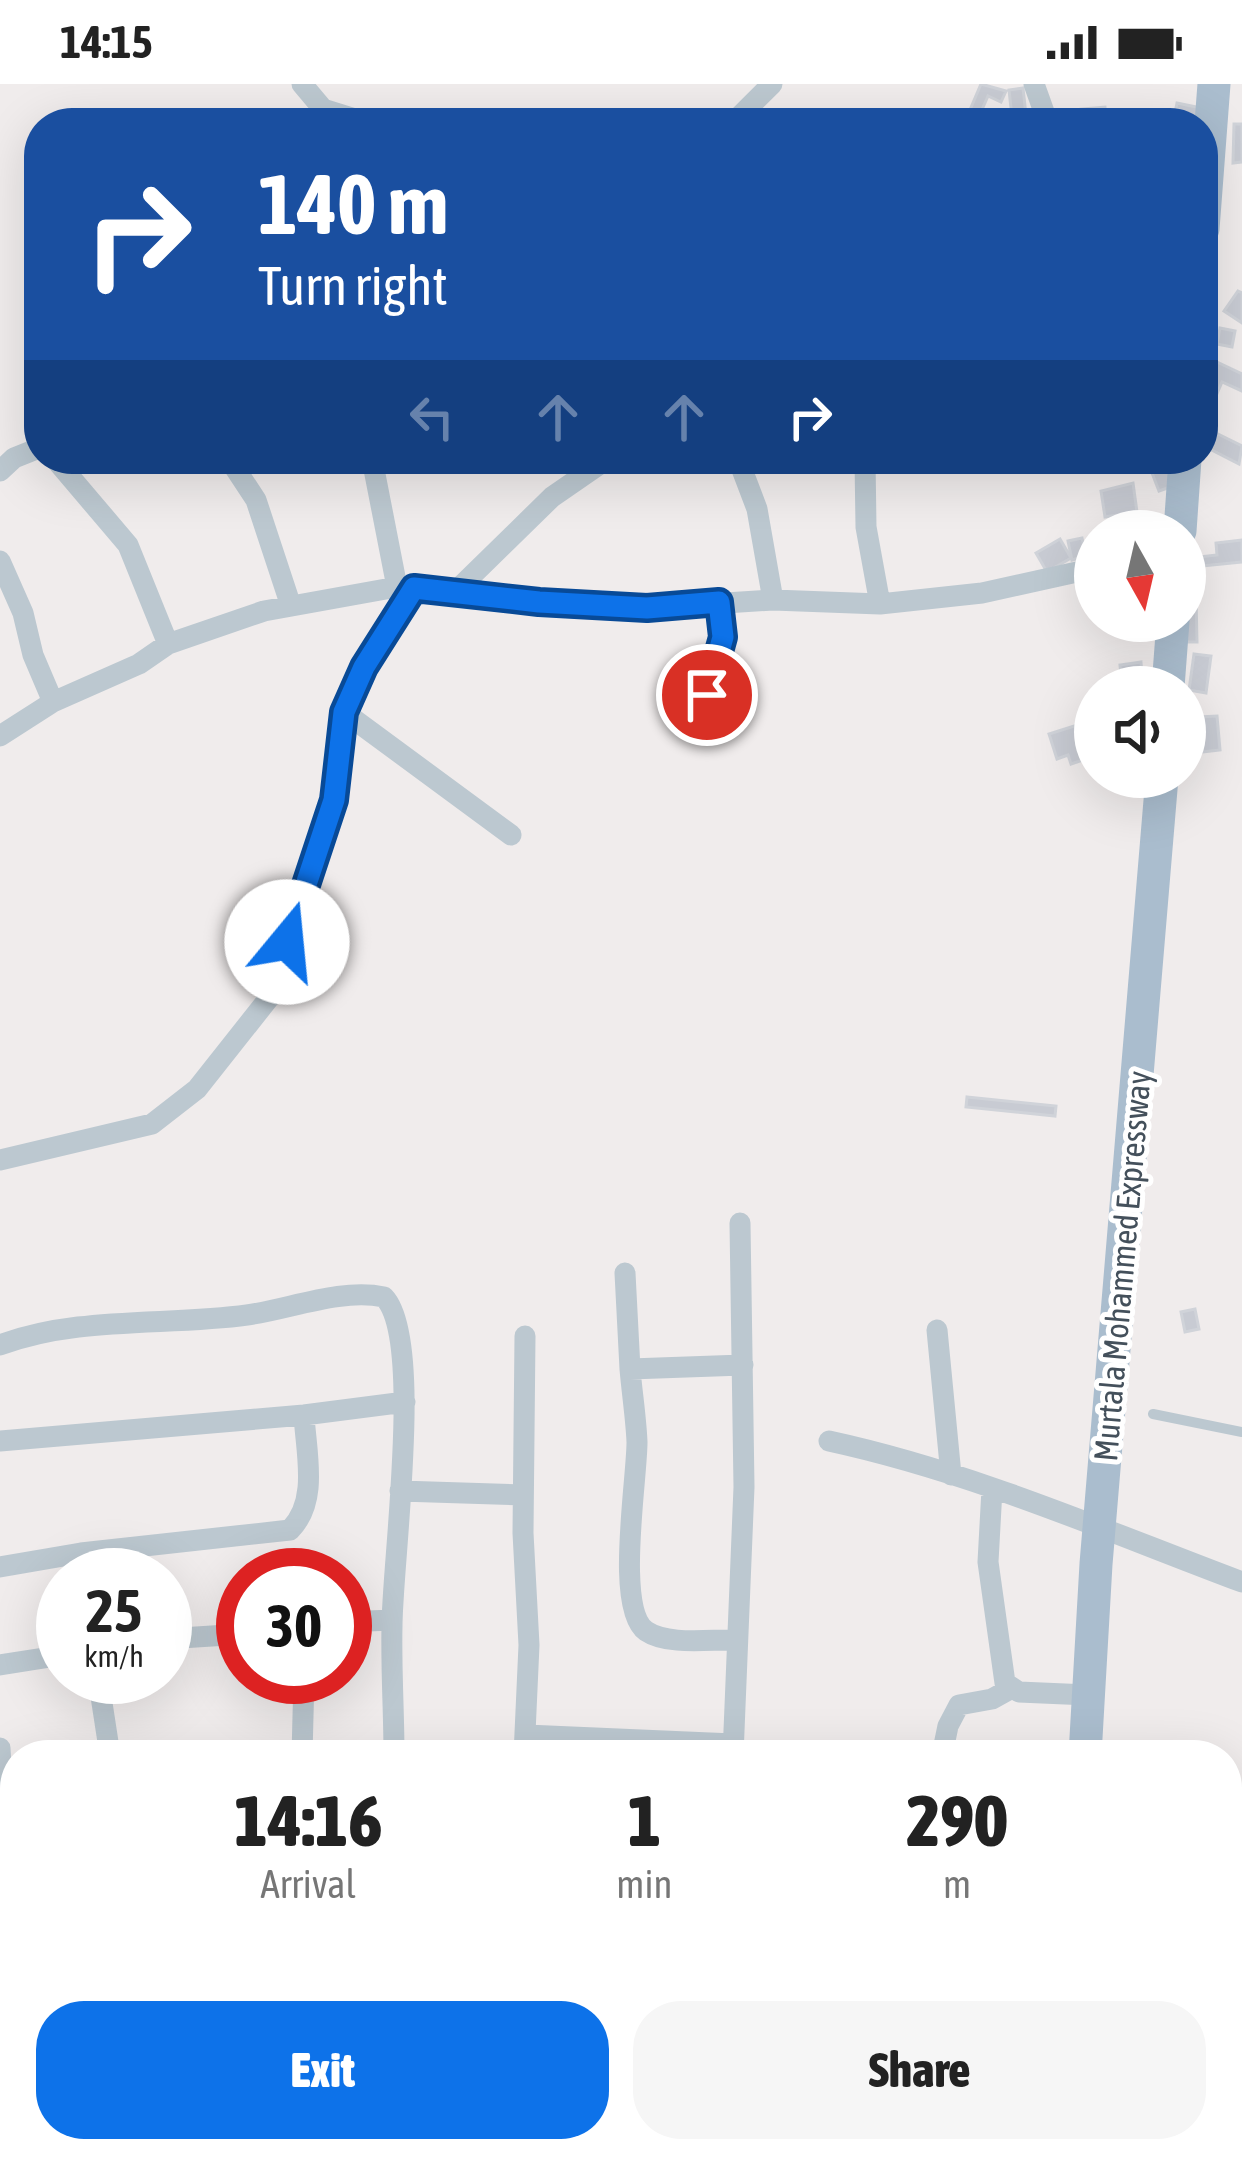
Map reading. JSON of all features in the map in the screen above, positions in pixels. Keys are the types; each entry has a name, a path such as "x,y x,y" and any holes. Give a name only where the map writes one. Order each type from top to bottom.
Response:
{"main road":[{"path":"1181,510 1184,474"},
{"name":"Murtala Mohammed Expressway","path":"1086,1740 1160,798"}],"street":[{"path":"302,84 322,108"},
{"path":"68,474 128,544 168,644"},
{"path":"239,474 256,500 291,606"},
{"path":"0,1160 152,1124 197,1089 269,998 334,800 344,712 406,587 376,474"},
{"path":"457,590 552,497 586,474"},
{"path":"744,474 757,508 772,600"},
{"path":"865,474 866,526 880,604"},
{"path":"0,561 53,702"},
{"path":"0,736 53,702 139,664 168,644 264,611 406,587 625,607 772,600 880,604 982,593 1074,573"},
{"path":"344,712 511,835"},
{"path":"733,1740 744,1487 740,1223"},
{"path":"625,1273 637,1444 632,1612 642,1628 659,1637 737,1640"},
{"path":"0,1345 50,1333 246,1316 375,1295 392,1305 405,1402 401,1533 392,1621 394,1740"},
{"path":"937,1330 951,1475"},
{"path":"525,1336 523,1495 529,1645 525,1740"},
{"path":"630,1369 743,1365"},
{"path":"0,1441 405,1402"},
{"path":"0,1567 290,1530 308,1502 304,1415"},
{"path":"829,1441 951,1475 1242,1582"},
{"path":"992,1489 989,1582 1010,1690"},
{"path":"400,1491 523,1495"},
{"path":"372,1621 392,1621"},
{"path":"0,1665 36,1659"},
{"path":"946,1740 959,1705 1010,1690 1088,1695"},
{"path":"102,1704 108,1740"},
{"path":"302,1740 303,1704"}],"lane":[{"path":"704,719 723,637 719,602"},
{"path":"1153,1414 1242,1432"}],"building":[{"path":"981,84 1006,91 1001,102 988,96 983,108 971,108"},
{"path":"1023,88 1025,108 1011,108 1009,90"},
{"path":"1234,124 1242,124 1242,162 1233,163"},
{"path":"1238,291 1242,293 1242,323 1224,311"},
{"path":"1220,328 1235,331 1232,347 1218,344"},
{"path":"1218,362 1242,374 1242,391 1222,382 1218,391"},
{"path":"1218,434 1242,446 1239,464 1218,453"},
{"path":"1152,474 1169,474 1173,486 1159,491"},
{"path":"1133,483 1137,510 1104,510 1101,491"},
{"path":"1060,539 1071,558 1047,572 1036,553"},
{"path":"1242,540 1242,562 1206,566 1206,556 1217,555 1216,543"},
{"path":"1194,654 1211,656 1206,693 1206,666 1192,666"},
{"path":"1217,716 1220,750 1206,752 1206,717"},
{"path":"1074,726 1074,763 1068,755 1057,759 1049,734"},
{"path":"967,1097 1056,1106 1055,1116 966,1107"},
{"path":"1195,1309 1199,1329 1185,1332 1181,1312"}],"route":[{"path":"287,942 334,800 344,712 364,667 414,588 647,608 719,602 723,637 707,695"}]}
